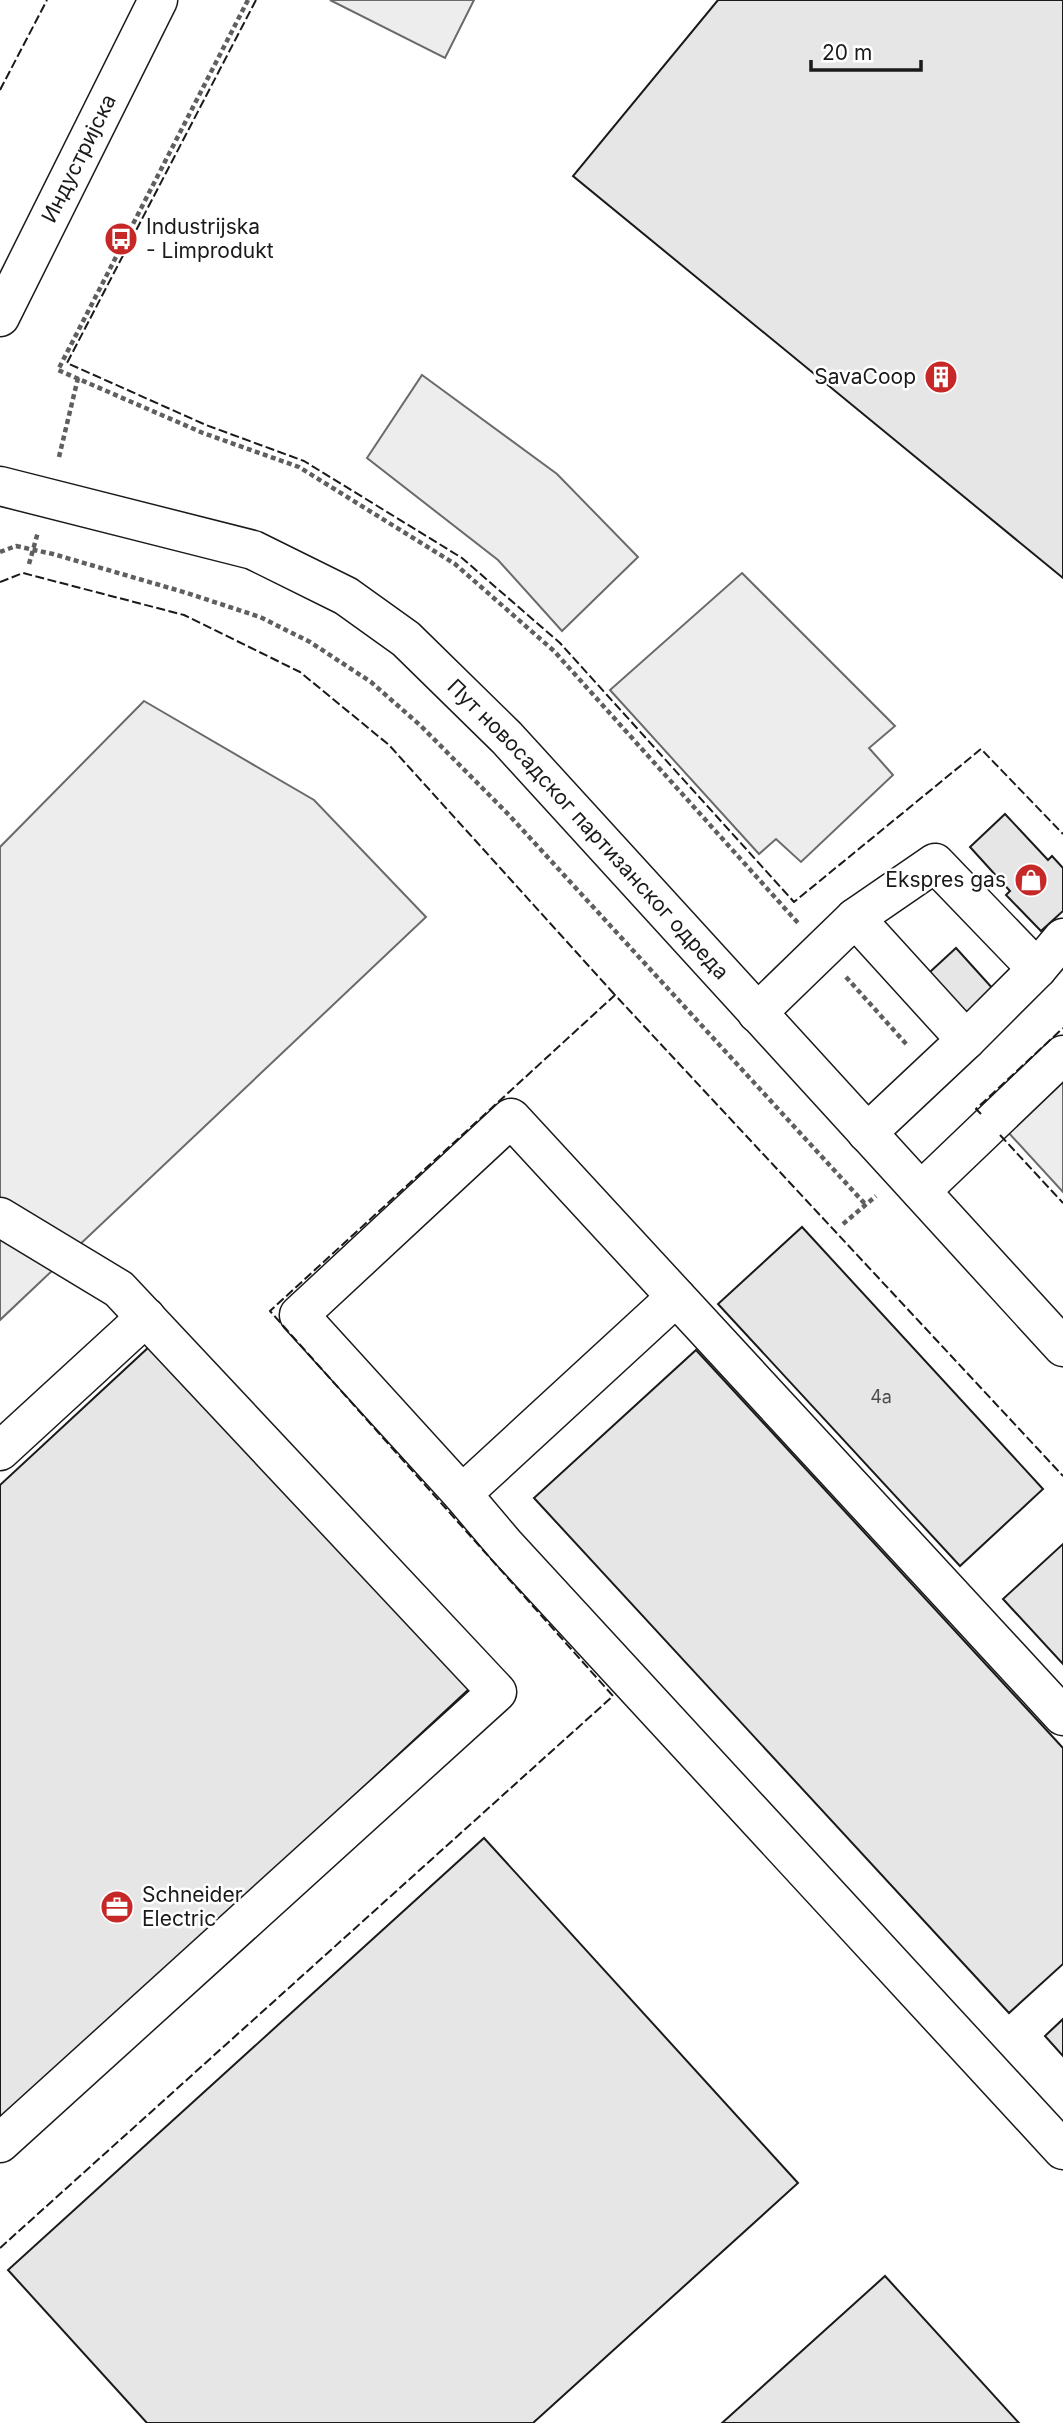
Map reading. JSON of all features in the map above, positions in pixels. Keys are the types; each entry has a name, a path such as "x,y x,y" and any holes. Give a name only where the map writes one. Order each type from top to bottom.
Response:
{"street":[{"name":"Индустријска","path":"0,317 158,0"},
{"name":"Пут новосадског партизанског одреда","path":"0,486 253,550 356,603 406,639 507,738 1063,1346"},
{"path":"757,1013 855,918 935,863 1037,969"},
{"path":"855,918 966,1040"},
{"path":"867,1133 966,1040 1037,969 1063,938"},
{"path":"920,1191 1063,1055"},
{"path":"1063,1716 511,1118 299,1315 506,1546 1063,2150"},
{"path":"0,1217 119,1289 497,1692 0,2143"},
{"path":"462,1494 676,1297"},
{"path":"0,1451 146,1317"}],"path":[{"path":"248,0 58,370 203,433 299,467 455,564 554,650 932,1073"},
{"path":"59,457 78,378"},
{"path":"29,564 40,525"},
{"path":"0,552 16,546 33,549 260,617 310,642 371,682 421,726 509,815 866,1205"}],"shaded area":[{"path":"330,0 474,0 445,58"},
{"path":"422,375 557,474 638,557 562,631 498,560 367,458"},
{"path":"742,573 895,726 869,748 893,775 801,862 776,839 759,854 610,690"},
{"path":"144,701 314,800 426,917 0,1320 0,847"},
{"path":"1063,1038 1063,1192 984,1106"}],"building":[{"name":"SavaCoop","path":"718,0 1063,0 1063,578 573,176"},
{"name":"Ekspres gas","path":"1005,814 1048,860 1052,856 1063,868 1063,911 1041,931 1006,895 1010,891 970,847"},
{"path":"956,948 994,990 957,1023 919,982"},
{"path":"802,1227 1043,1489 960,1566 718,1304"},
{"name":"Schneider Electric","path":"150,1346 469,1689 0,2125 0,1485"},
{"path":"696,1350 1063,1748 1063,1964 1009,2013 534,1498"},
{"path":"1063,1544 1063,1664 1003,1599"},
{"path":"484,1838 798,2183 533,2423 147,2423 8,2270"},
{"path":"1063,2019 1063,2056 1045,2036"},
{"path":"885,2276 1019,2423 722,2423"}],"fence":[{"path":"0,90 47,0"},
{"path":"256,0 67,363 206,425 304,461 462,558 560,643 794,902 981,749 1063,834"},
{"path":"0,582 23,573 184,615 300,672 389,745 615,995"},
{"path":"0,2248 613,1696 270,1311 615,995 1063,1476"},
{"path":"981,1114 976,1109 1063,1028"},
{"path":"1000,1135 1063,1203"}],"place":[{"name":"Industrijska - Limprodukt","path":"121,239"},
{"name":"SavaCoop","path":"941,377"},
{"name":"Ekspres gas","path":"1031,880"},
{"name":"Schneider Electric","path":"117,1907"}]}
